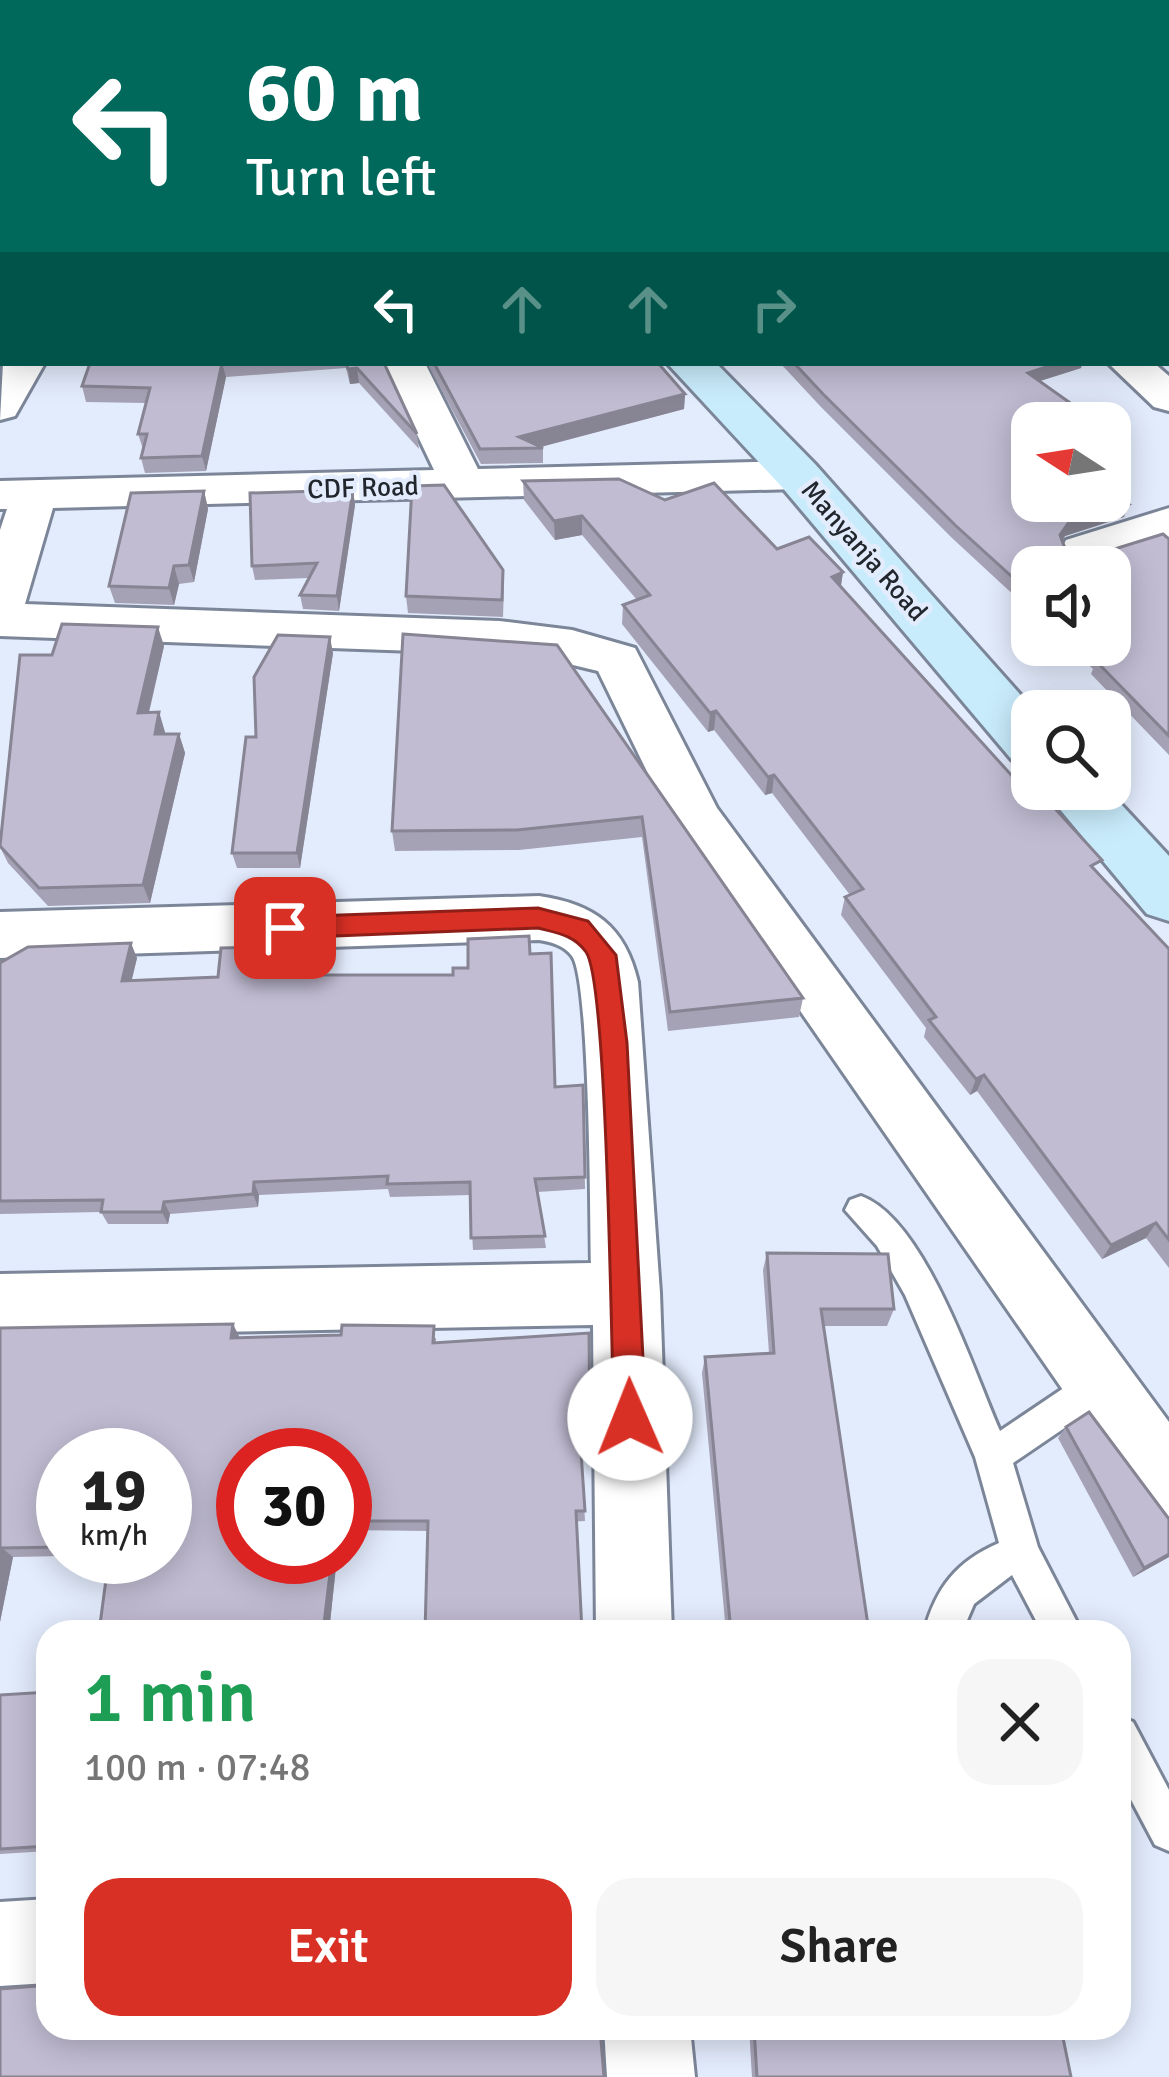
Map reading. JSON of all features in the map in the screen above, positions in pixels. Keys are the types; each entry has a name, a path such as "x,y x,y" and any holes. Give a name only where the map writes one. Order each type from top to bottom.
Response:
{"main road":[{"name":"Manyanja Road","path":"693,366 798,475 1011,721"},
{"path":"1091,810 1169,897"}],"street":[{"path":"0,407 22,366"},
{"path":"405,366 464,485"},
{"name":"CDF Road","path":"17,496 798,475"},
{"path":"0,606 17,496"},
{"path":"1098,546 1169,523"},
{"path":"0,620 281,625 536,641 588,648 617,660 695,819 1169,1482"},
{"path":"0,935 538,918 579,928 602,955 613,1043 627,1292 634,1620"},
{"path":"0,1305 627,1292"},
{"path":"0,1944 36,1941"},
{"path":"648,2040 651,2077"}],"lane":[{"path":"861,1210 901,1251 993,1456 1021,1555 1056,1620"},
{"path":"993,1456 1101,1383"},
{"path":"948,1620 965,1584 980,1569 1021,1555"},
{"path":"1131,1768 1169,1831"}],"building":[{"path":"89,366 221,366 202,456 141,458 147,434 138,434 150,388 82,386"},
{"path":"347,366 385,366 417,434 357,368"},
{"path":"436,366 661,366 685,394 519,437 543,448 480,449"},
{"path":"797,366 1049,366 1028,373 1069,402 1011,402 1011,522 1069,522 1060,535 1064,546 1011,546 1011,576"},
{"path":"619,479 665,500 714,483 777,549 809,537 843,572 832,577 1011,775 1011,810 1056,810 1102,860 1091,866 1169,949 1169,1240 1156,1223 1111,1245 984,1075 976,1079 929,1020 936,1017 845,897 863,889 774,775 768,777 716,711 710,713 623,605 650,595 582,516 554,521 523,481"},
{"path":"444,485 503,570 502,600 406,596 412,486"},
{"path":"353,490 337,596 300,595 317,563 252,566 250,493"},
{"path":"204,491 189,565 174,566 169,588 109,586 131,493"},
{"path":"1163,534 1169,539 1169,736 1131,697 1131,690 1124,690 1101,666 1131,666 1131,546 1124,546"},
{"path":"62,624 158,627 138,713 159,712 155,734 179,734 143,885 39,888 0,846 20,655 52,655"},
{"path":"403,634 557,645 803,998 670,1012 642,817 517,830 392,831"},
{"path":"278,635 330,637 297,853 232,853 246,737 256,737 254,677"},
{"path":"529,936 530,954 551,953 555,1087 583,1085 585,1177 535,1179 545,1236 471,1238 470,1182 387,1184 388,1176 254,1182 253,1194 164,1202 162,1212 101,1212 103,1200 0,1201 0,963 28,947 131,943 122,981 218,977 221,948 273,947 270,975 453,975 453,968 468,968 468,939"},
{"path":"767,1253 888,1254 894,1309 821,1309 867,1620 730,1620 705,1357 774,1353"},
{"path":"233,1324 231,1338 341,1335 342,1325 434,1326 433,1343 589,1333 590,1437 580,1437 585,1511 576,1511 581,1620 425,1620 428,1521 372,1521 372,1428 216,1428 216,1584 329,1584 324,1620 101,1620 105,1584 192,1584 192,1428 36,1428 36,1547 2,1548 0,1557 0,1328"},
{"path":"1089,1412 1169,1519 1169,1554 1144,1568 1066,1427"},
{"path":"36,1693 36,1847 0,1849 0,1695"},
{"path":"36,1986 36,2040 601,2040 604,2077 0,2077 0,1989"},
{"path":"755,2040 1063,2040 1071,2077 757,2077"}],"route":[{"path":"285,928 538,918 579,928 590,937 602,955 613,1043 630,1418"}]}
